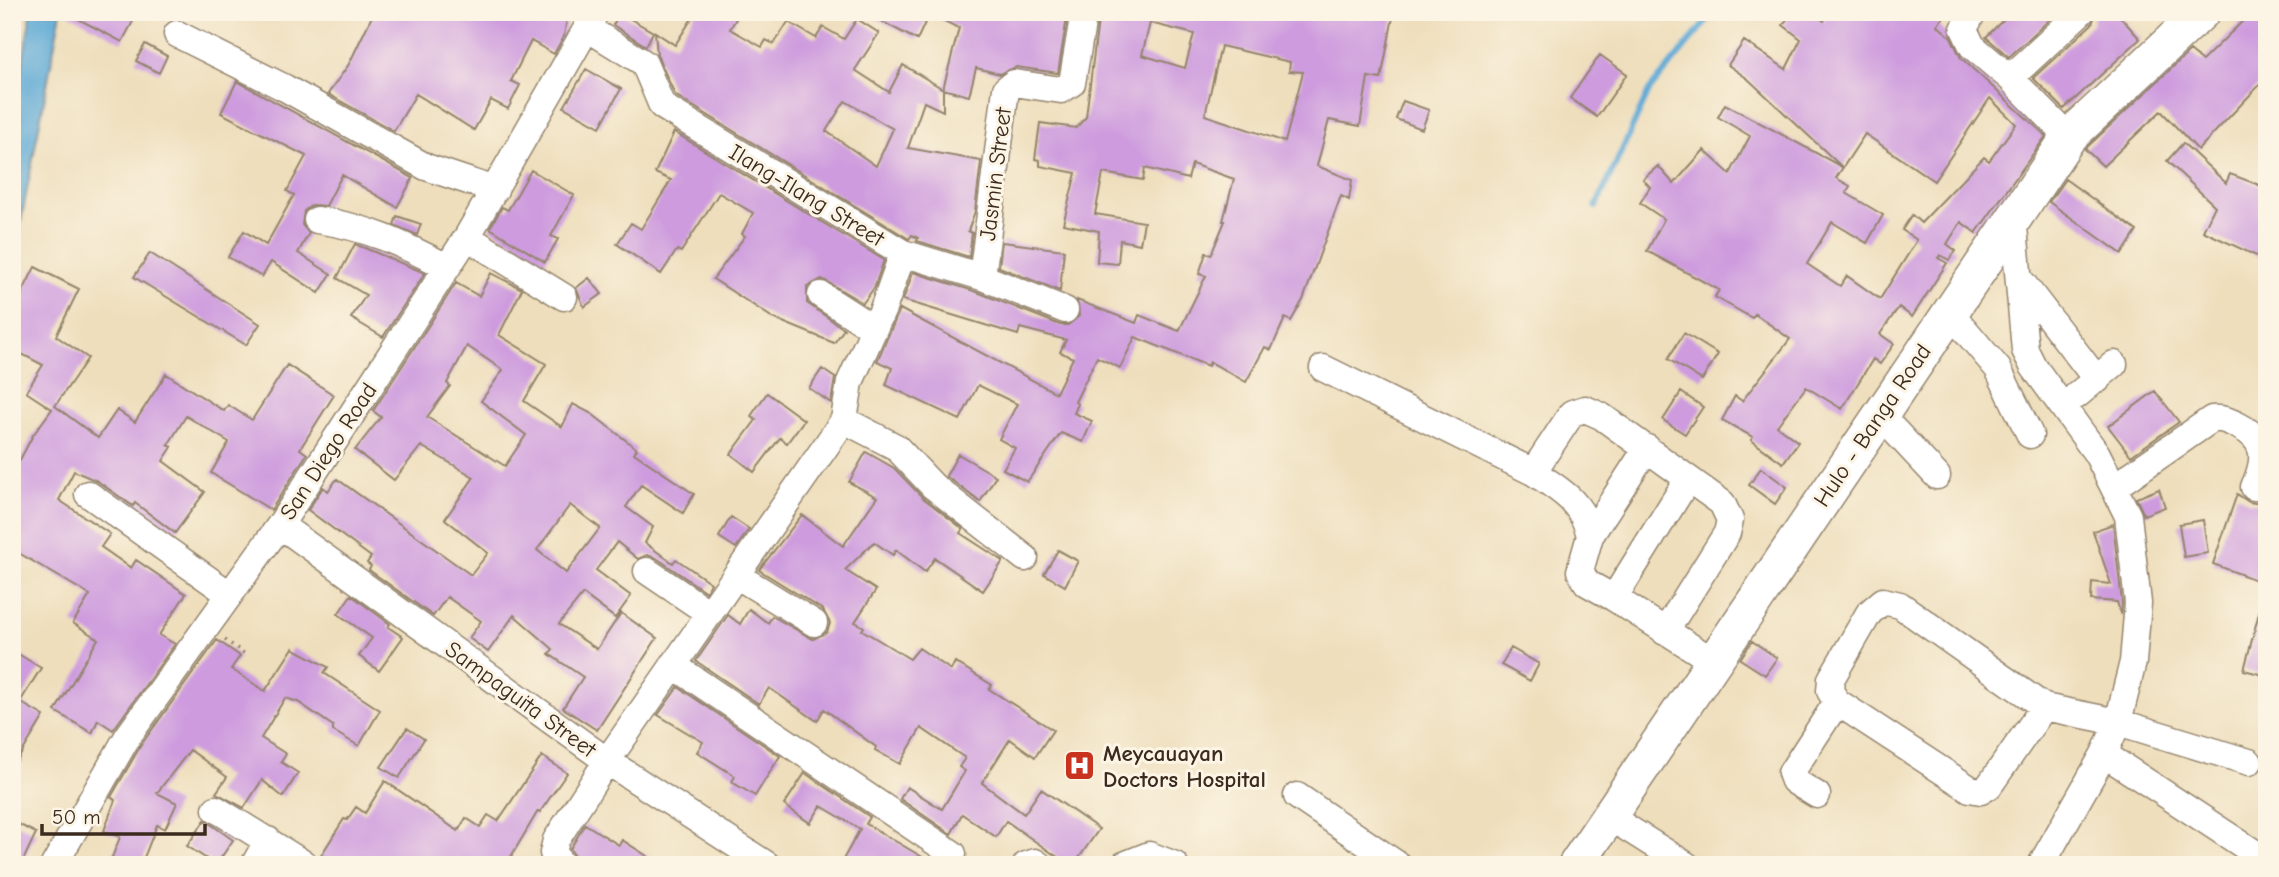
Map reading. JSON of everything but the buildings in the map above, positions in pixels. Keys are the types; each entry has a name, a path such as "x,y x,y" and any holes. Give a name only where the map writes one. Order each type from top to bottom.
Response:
{"main road":[{"name":"Hulo - Banga Road","path":"1576,865 2069,137 2202,12"}],"street":[{"name":"Jasmin Street","path":"982,277 1006,89 1014,83 1068,89 1072,83 1084,12"},
{"path":"2010,78 2081,12"},
{"name":"Ilang-Ilang Street","path":"592,20 644,63 662,106 903,253 982,277 1065,310"},
{"name":"San Diego Road","path":"54,865 128,736 280,524 467,237 592,20"},
{"path":"1969,21 1972,46 2010,78 2069,137"},
{"path":"177,34 285,88 426,167 495,190"},
{"path":"2013,216 2021,281 2021,333 2025,349 2033,366 2096,454 2128,516 2138,603 2133,662 2118,722 2104,754 2040,865"},
{"path":"317,220 353,225 388,236 447,267"},
{"path":"467,237 564,297"},
{"path":"562,865 553,853 556,840 607,761 844,420 850,382 903,253"},
{"path":"2021,281 2106,372 2076,396"},
{"path":"821,295 874,329"},
{"path":"1949,311 1998,369 2030,435"},
{"path":"1323,368 1533,472 1573,499 1586,517 1590,536"},
{"path":"1533,472 1572,413 1585,409 1601,416 1723,503 1730,520 1727,533 1665,632"},
{"path":"1880,414 1937,476"},
{"path":"2114,487 2212,419 2223,418 2255,436 2263,449 2263,465 2254,487"},
{"path":"844,420 896,447 933,486 1026,558"},
{"path":"1647,448 1590,536 1580,571 1587,583 1713,661"},
{"path":"1614,598 1688,479"},
{"path":"88,494 229,594"},
{"name":"Sampaguita Street","path":"280,524 607,761 767,865"},
{"path":"647,571 709,613"},
{"path":"736,575 814,623"},
{"path":"2044,707 1989,786 1981,791 1970,789 1837,702 1830,691 1831,679 1869,613 1883,601 1900,605 2044,707 2118,722 2249,762"},
{"path":"673,665 953,854"},
{"path":"1817,795 1794,781 1791,773 1837,702"},
{"path":"2104,754 2267,861"},
{"path":"1297,796 1398,865"},
{"path":"216,809 306,865"},
{"path":"1608,816 1686,865"},
{"path":"254,865 268,840"},
{"path":"1124,865 1149,855 1175,865"},
{"path":"1026,865 1035,862 1039,865"}],"water":[{"path":"31,12 61,12 12,268 12,128"}],"waterway":[{"path":"1596,207 1649,91 1714,12"}],"place":[{"name":"Meycauayan Doctors Hospital","path":"1080,766"}]}
